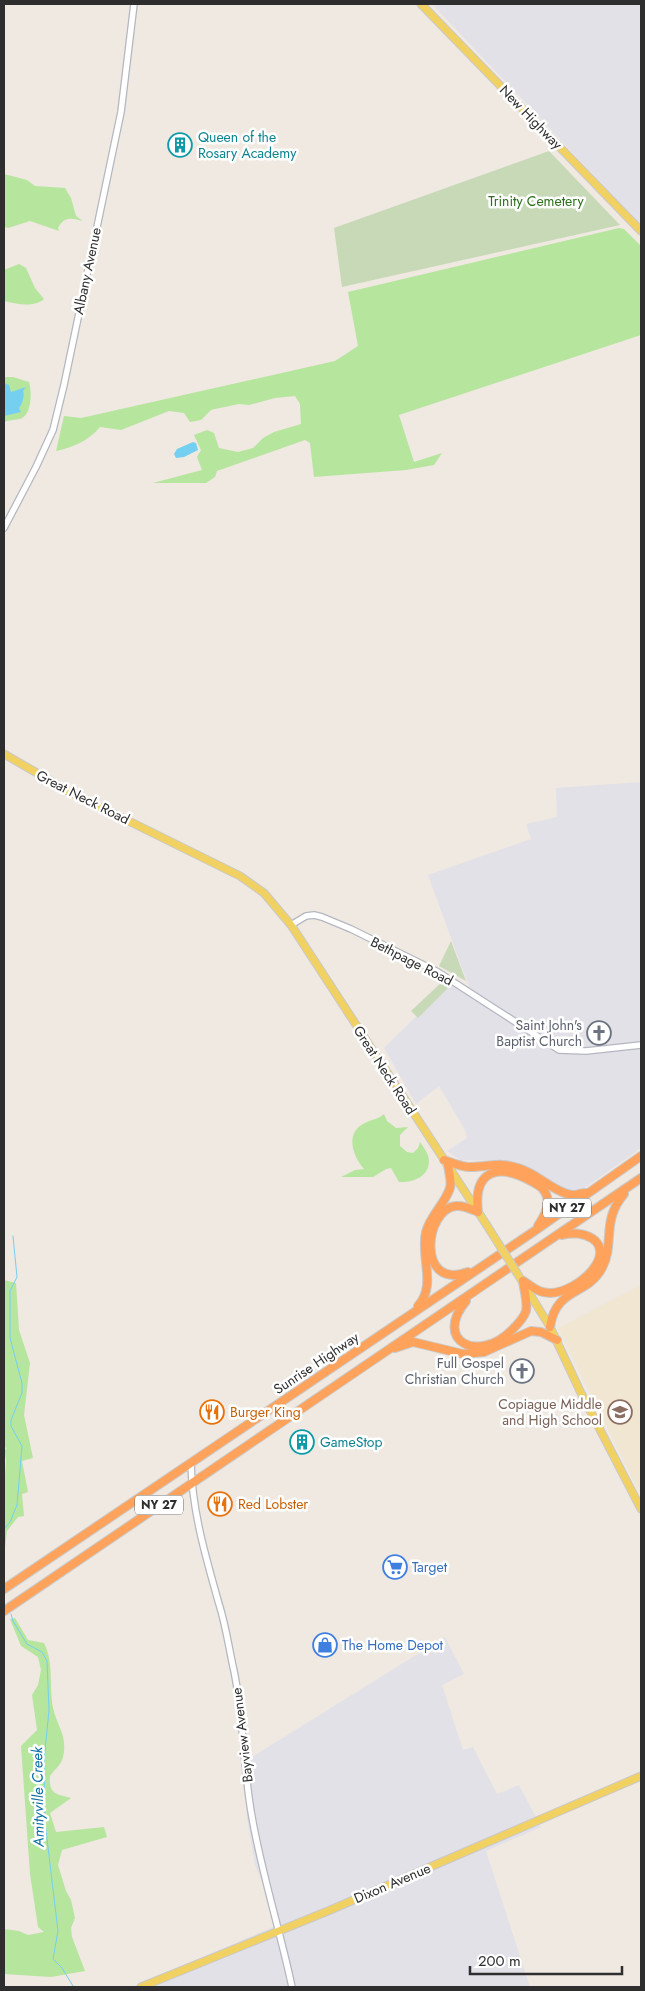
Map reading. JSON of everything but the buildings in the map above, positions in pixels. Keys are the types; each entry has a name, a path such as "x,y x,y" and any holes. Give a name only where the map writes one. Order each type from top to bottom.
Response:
{"highway":[{"name":"Sunrise Highway","path":"4,1589 536,1230 641,1156"},
{"path":"446,1162 472,1167 488,1164 520,1168 572,1195 593,1189"},
{"path":"410,1314 423,1301 427,1292 428,1280 424,1248 426,1232 433,1216 450,1189 451,1180 446,1162"},
{"path":"476,1269 449,1276 439,1271 433,1261 430,1249 432,1234 439,1218 447,1210 455,1206 466,1207 478,1212 477,1197 479,1186 484,1178 494,1172 521,1176 542,1188 547,1196 548,1205 536,1230"},
{"name":"NY 27","path":"4,1611 641,1178"},
{"path":"550,1326 556,1306 564,1298 594,1278 602,1267 610,1217 616,1204 631,1186"},
{"path":"523,1281 543,1292 554,1292 566,1289 590,1274 597,1264 600,1253 596,1242 589,1235 579,1233 558,1236"},
{"path":"472,1293 460,1308 454,1325 456,1335 463,1344 472,1348 482,1347 506,1337 518,1324 526,1311 523,1281"},
{"path":"388,1350 413,1342 444,1351 463,1354 484,1352 531,1331 541,1332 557,1340"}],"main road":[{"name":"New Highway","path":"421,4 641,231"},
{"name":"Great Neck Road","path":"4,754 70,792 240,876 264,893 291,925 523,1281 550,1326 580,1391 641,1509"},
{"name":"Dixon Avenue","path":"141,1987 279,1931 641,1776"}],"street":[{"name":"Albany Avenue","path":"4,528 53,430 121,112 134,4"},
{"name":"Bethpage Road","path":"291,925 306,916 314,915 351,929 438,972 559,1050 586,1051 641,1045"},
{"name":"Bayview Avenue","path":"191,1463 191,1483 207,1563 220,1606 238,1690 253,1824 260,1862 292,1987"}],"shaded area":[{"path":"432,4 641,4 641,225"},
{"path":"641,782 641,1148 583,1189 572,1191 513,1161 460,1160 447,1151 467,1138 465,1130 439,1086 416,1104 384,1048 455,978 469,987 428,875 531,839 526,824 557,817 556,788"},
{"name":"Copiague Middle and High School","path":"641,1285 641,1495 558,1328"},
{"path":"445,1637 464,1674 442,1685 463,1750 473,1747 497,1794 519,1785 541,1827 486,1851 530,1987 132,1987 280,1924 255,1865 247,1818 244,1762"}],"green space":[{"name":"Trinity Cemetery","path":"549,151 620,225 342,287 334,228"},
{"path":"4,174 27,180 35,186 65,188 71,198 76,216 83,221 72,219 63,221 58,228 59,231 30,221 8,228 4,227"},
{"path":"619,228 624,229 641,246 641,335 399,415 414,462 442,453 434,465 406,470 314,477 310,443 305,440 217,471 215,477 206,483 153,483 202,470 197,457 201,450 194,435 207,430 214,433 219,448 238,452 253,448 263,438 274,432 301,424 300,404 295,396 275,398 249,405 239,404 215,409 211,410 201,420 190,422 184,413 169,411 121,430 100,427 80,443 56,451 64,416 81,418 335,361 358,346 348,292"},
{"path":"19,264 26,268 35,288 44,299 40,302 25,304 4,301 4,270"},
{"path":"4,377 13,377 29,382 31,397 29,408 24,417 4,422"},
{"path":"451,941 466,981 439,966"},
{"path":"443,981 451,985 418,1018 411,1011"},
{"path":"384,1114 387,1121 396,1128 408,1127 400,1135 400,1146 407,1152 413,1153 418,1148 420,1142 429,1158 426,1171 419,1178 404,1182 399,1182 391,1168 373,1177 341,1177 355,1170 364,1169 354,1152 354,1133 363,1124"},
{"path":"4,1280 16,1283 19,1330 30,1363 24,1415 33,1458 22,1461 28,1492 22,1494 24,1516 18,1517 7,1531 4,1555 6,1460 4,1448 7,1450 4,1445"},
{"path":"15,1618 28,1640 44,1643 49,1658 53,1708 64,1743 62,1760 50,1776 50,1782 54,1792 71,1798 50,1813 56,1832 104,1827 107,1837 62,1850 58,1865 66,1891 71,1900 75,1918 71,1928 72,1937 85,1971 51,1977 4,1974 4,1929 19,1931 28,1935 44,1932 38,1927 30,1874 21,1746 37,1730 32,1695 38,1685 41,1670 38,1657 21,1646 10,1619"}],"water":[{"path":"4,383 9,385 11,392 26,387 23,391 23,400 19,408 21,412 4,416"},
{"path":"193,442 196,443 198,450 184,457 176,458 174,454 177,449"}],"waterway":[{"name":"Amityville Creek","path":"4,1529 10,1522 17,1505 22,1446 11,1426 11,1420 22,1393 22,1383 10,1338 10,1291 17,1277 13,1236"},
{"name":"Amityville Creek","path":"11,1614 13,1621 27,1644 42,1652 47,1661 49,1710 44,1761 45,1822 58,1931 53,1959 62,1968 73,1986"}],"place":[{"name":"Queen of the Rosary Academy","path":"180,145"},
{"name":"Saint John's Baptist Church","path":"599,1033"},
{"name":"Full Gospel Christian Church","path":"522,1371"},
{"name":"Burger King","path":"212,1412"},
{"name":"Copiague Middle and High School","path":"620,1412"},
{"name":"GameStop","path":"302,1442"},
{"name":"Red Lobster","path":"220,1504"},
{"name":"Target","path":"395,1567"},
{"name":"The Home Depot","path":"325,1645"}]}
